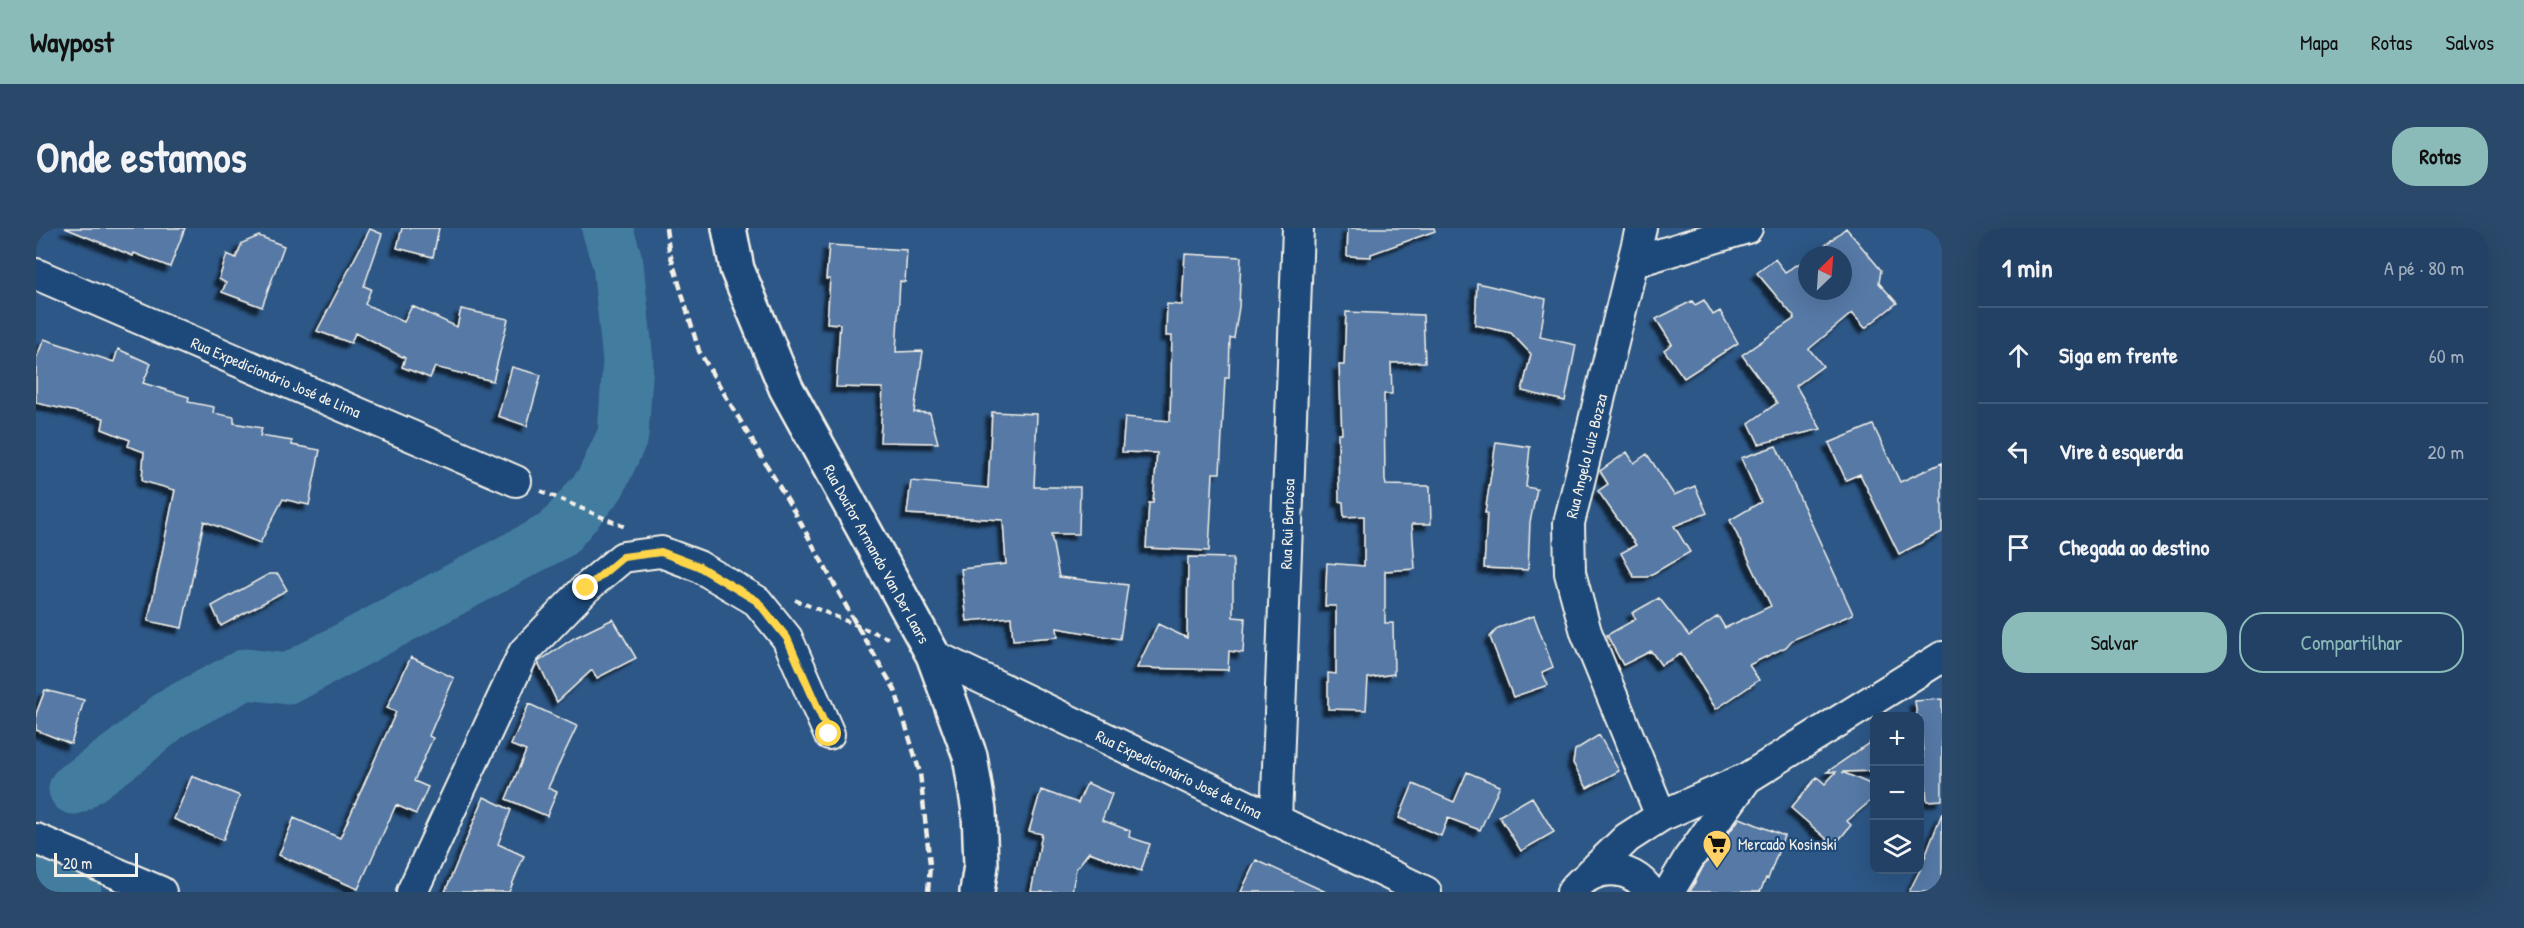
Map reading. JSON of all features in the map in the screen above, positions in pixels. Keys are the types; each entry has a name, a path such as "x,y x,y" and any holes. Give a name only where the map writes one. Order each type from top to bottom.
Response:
{"main road":[{"name":"Rua Doutor Armando Van Der Laars","path":"729,228 737,269 786,388 933,655 970,756 979,811 981,865 977,892"}],"street":[{"name":"Rua Rui Barbosa","path":"1276,821 1298,228"},
{"name":"Rua Angelo Luiz Bozza","path":"1641,228 1569,523 1570,573 1586,632 1661,816"},
{"path":"1634,262 1747,228"},
{"name":"Rua Expedicionário José de Lima","path":"36,274 516,481"},
{"path":"412,892 524,651 586,588 623,557 661,552 698,566 757,601 787,638 829,734"},
{"name":"Rua Expedicionário José de Lima","path":"933,655 1426,892"},
{"path":"1573,885 1627,838 1661,816 1748,778 1942,657"},
{"path":"1669,892 1689,858 1748,778"},
{"path":"36,839 161,892"},
{"path":"1573,885 1605,870 1619,870 1633,875 1650,892"}],"path":[{"path":"516,481 611,521"}],"building":[{"path":"65,228 185,228 170,267 134,253 133,256"},
{"path":"402,228 439,228 433,257 397,248"},
{"path":"1348,228 1434,228 1435,231 1371,254 1371,257 1347,256"},
{"path":"1846,228 1881,270 1879,283 1897,303 1865,328 1852,313 1809,349 1823,366 1796,386 1821,429 1759,444 1749,423 1777,403 1742,355 1795,318 1757,273 1775,259 1785,272 1798,264 1798,300 1852,300 1852,246 1824,246"},
{"path":"370,229 382,234 364,286 371,289 365,304 404,322 412,306 457,327 461,309 508,319 493,381 435,367 430,378 402,367 405,358 355,333 351,343 317,331"},
{"path":"259,236 284,246 262,307 222,292 226,283 219,279 227,254 236,258 242,243"},
{"path":"829,245 907,250 905,282 900,281 896,352 923,351 914,412 930,413 938,443 880,442 883,388 836,387 840,324 827,323 830,279 826,279"},
{"path":"1185,254 1241,257 1239,307 1234,338 1230,338 1229,378 1225,378 1220,473 1213,473 1209,551 1146,548 1149,503 1153,503 1157,453 1122,452 1125,417 1170,421 1172,336 1166,336 1167,304 1182,305"},
{"path":"1477,283 1546,299 1540,337 1576,345 1565,401 1522,391 1531,354 1511,333 1475,325"},
{"path":"1704,300 1713,315 1720,311 1738,343 1684,378 1664,350 1672,344 1656,319 1692,301 1695,305"},
{"path":"1346,312 1423,315 1425,362 1391,363 1392,394 1384,394 1385,480 1386,485 1430,486 1431,524 1412,524 1415,569 1385,571 1385,623 1393,623 1394,674 1368,678 1366,710 1328,709 1328,673 1336,674 1336,606 1325,606 1327,563 1364,566 1364,516 1344,517 1343,502 1339,501 1338,434 1342,434 1339,365 1344,365"},
{"path":"44,339 114,362 118,349 151,364 143,383 189,397 188,402 214,407 213,413 234,417 234,423 262,428 260,436 292,441 292,445 320,450 309,505 283,499 260,543 204,521 182,628 148,621 175,490 142,481 144,452 128,446 130,440 102,429 104,418 36,403 36,359"},
{"path":"512,367 541,375 527,426 498,416"},
{"path":"992,412 1037,414 1034,487 1080,487 1079,534 1051,534 1059,577 1128,585 1120,639 1057,628 1058,637 1013,640 1011,617 967,621 961,569 1006,564 1003,520 907,514 911,481 988,488"},
{"path":"1873,425 1900,482 1942,463 1942,532 1899,554 1860,474 1846,480 1829,443"},
{"path":"1496,442 1530,447 1526,487 1537,489 1530,522 1528,570 1484,568 1487,513 1485,513"},
{"path":"1776,446 1853,614 1792,640 1786,647 1749,665 1759,680 1716,709 1681,654 1661,665 1651,651 1623,665 1607,635 1636,619 1632,613 1659,598 1689,636 1718,616 1725,628 1771,606 1730,520 1761,502 1741,458"},
{"path":"1627,452 1634,463 1647,454 1674,495 1695,486 1707,513 1674,526 1690,552 1647,577 1634,577 1621,553 1636,545 1598,491 1608,484 1600,471"},
{"path":"1188,557 1233,558 1233,617 1245,618 1243,653 1229,651 1228,670 1137,668 1158,624 1187,638"},
{"path":"269,574 278,574 287,590 221,626 212,606"},
{"path":"1534,616 1553,667 1542,672 1548,685 1513,697 1490,637 1498,628"},
{"path":"613,619 636,658 597,678 592,670 557,702 538,662 574,638"},
{"path":"411,657 454,678 429,736 433,738 414,781 428,787 416,814 396,805 358,889 279,855 294,818 340,838 396,712 387,708"},
{"path":"45,690 84,700 71,744 36,730 36,714"},
{"path":"1942,699 1942,800 1927,801 1924,712 1916,712 1915,701"},
{"path":"529,704 577,726 548,788 557,792 547,816 506,799 526,751 511,745"},
{"path":"1599,735 1619,771 1587,788 1573,763 1575,750"},
{"path":"1870,742 1870,771 1842,772 1870,784 1870,801 1847,821 1851,825 1838,841 1829,841 1791,808 1817,777 1825,784 1836,772 1827,772"},
{"path":"1467,772 1500,786 1480,830 1448,818 1441,836 1399,818 1413,784 1454,802"},
{"path":"192,776 240,796 223,840 174,819"},
{"path":"1087,783 1112,794 1102,820 1130,831 1129,837 1150,844 1141,871 1089,852 1076,869 1072,892 1031,892 1042,834 1029,831 1041,790 1078,803"},
{"path":"484,797 511,810 498,844 524,856 509,892 445,892"},
{"path":"1532,797 1554,832 1521,851 1499,816"},
{"path":"1942,813 1942,892 1909,892 1918,874 1924,874 1924,860"},
{"path":"1740,818 1784,836 1768,879 1766,878 1760,892 1690,892 1703,867"},
{"path":"1256,860 1326,892 1241,892"}],"waterway":[{"path":"74,789 124,753 172,713 246,674 288,679 558,534 600,484 623,435 628,361 618,264 607,228"},
{"path":"49,865 76,892"}],"railway":[{"path":"666,228 669,250 699,351 798,518 895,690 920,773 930,865 928,892"}],"place":[{"name":"Mercado Kosinski","path":"1717,870"}],"route":[{"path":"586,588 623,557 661,552 698,566 757,601 787,638 829,734"}]}
